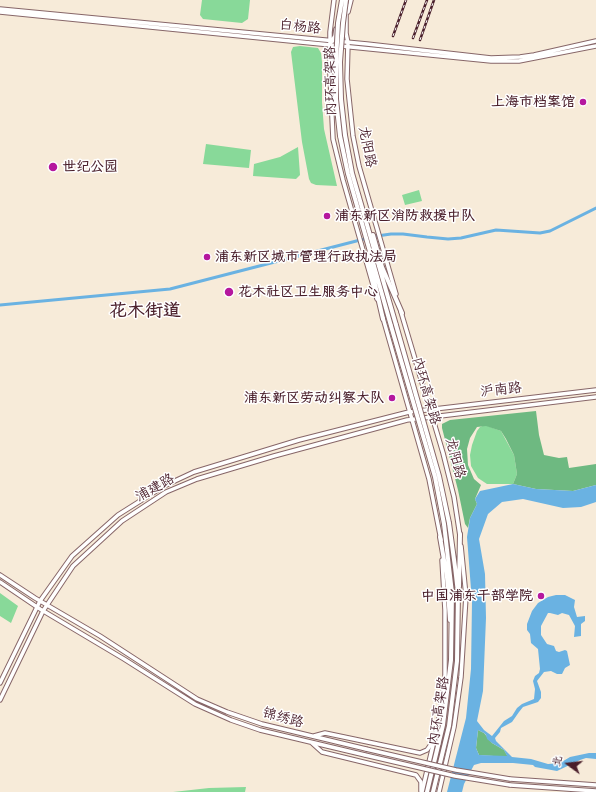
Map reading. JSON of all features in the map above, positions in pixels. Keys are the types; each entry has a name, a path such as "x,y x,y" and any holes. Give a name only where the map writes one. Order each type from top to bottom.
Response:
{"highway":[{"name":"内环高架路","path":"341,0 336,62 336,99 348,174 362,224 367,233"},
{"name":"内环高架路","path":"347,0 343,23 340,62 342,136 360,198 369,245 439,476 455,567 458,614 457,661 452,712 445,749 433,792"},
{"path":"369,245 382,266 402,314"},
{"path":"369,245 383,319"},
{"name":"内环高架路","path":"427,792 443,725 451,660 452,593 447,524"},
{"path":"458,614 460,534"},
{"path":"440,537 444,551 448,582 451,660"}],"main road":[{"path":"334,0 331,20 330,73 334,139 340,170 358,235 369,245"},
{"path":"331,42 336,30 341,0"},
{"name":"龙阳路","path":"347,0 347,80 352,132 359,166 432,416 452,491 460,534 466,596 461,677 454,727 438,792"},
{"name":"龙阳路","path":"346,18 351,0"},
{"name":"白杨路","path":"0,9 331,42 505,62 536,58 596,46"},
{"name":"白杨路","path":"0,12 331,42"},
{"name":"白杨路","path":"348,45 505,58 534,55 596,41"},
{"path":"383,319 432,490 440,537 444,581 445,676 440,717 422,792"},
{"name":"沪南路","path":"409,412 429,408 596,390"},
{"name":"沪南路","path":"412,419 596,397"},
{"name":"浦建路","path":"0,683 38,608 40,601 72,556 118,515 164,486 194,472 298,440 409,412"},
{"name":"浦建路","path":"0,700 43,611 73,566 122,521 166,492 197,479 274,456 412,419"},
{"name":"锦绣路","path":"0,575 40,601 100,636 197,699 227,712 256,722 313,737 456,770 510,779 596,785"},
{"name":"锦绣路","path":"0,582 38,608 124,659 195,704 242,724 260,730 455,776 510,785 596,791"},
{"path":"313,737 325,733 422,753 428,750 431,745 440,717"},
{"path":"312,742 322,752 416,775 421,782 422,792"}],"green space":[{"path":"202,0 250,0 248,19 242,23 203,19 200,15"},
{"path":"300,46 318,48 321,53 324,129 337,186 316,185 311,183 309,179 302,142 291,52 293,47"},
{"path":"206,144 251,150 249,168 203,164"},
{"path":"298,147 300,175 296,179 253,176 254,164 280,157"},
{"path":"419,190 422,201 405,205 402,195"},
{"path":"536,411 539,435 544,455 559,458 567,457 569,468 596,464 596,485 573,491 536,489 513,484 517,474 514,455 501,431 486,426 477,427 470,438 467,449 468,465 474,479 481,485 475,499 477,504 470,518 468,528 465,524 442,424 450,420"},
{"path":"485,425 501,431 514,455 517,474 513,484 487,484 478,478 471,466 470,455 472,445 477,431 480,427"},
{"path":"0,593 18,606 11,623 0,616"},
{"path":"478,730 484,733 492,743 504,750 508,757 479,755 476,748"},
{"path":"246,787 245,792 173,792 209,788"}],"water":[{"path":"513,484 536,489 573,491 596,485 596,502 581,507 563,508 523,499 502,502 488,514 479,539 485,574 486,618 483,691 477,721 484,730 492,736 504,721 512,716 517,708 534,699 535,689 533,681 540,669 538,649 531,643 530,634 527,630 527,624 532,611 538,603 548,597 565,595 575,600 574,607 577,617 585,616 585,621 581,624 581,636 574,637 575,626 569,615 562,613 558,615 548,613 541,626 541,635 547,644 554,646 556,651 567,651 570,665 565,668 562,674 557,674 551,671 544,672 537,681 541,692 541,698 538,702 523,707 512,722 501,728 500,732 495,738 496,741 512,757 531,759 548,764 560,763 570,757 589,753 596,753 596,759 586,758 557,771 535,767 533,765 513,763 481,763 474,765 464,784 462,792 447,792 466,718 471,669 472,602 467,537 470,518 477,504 475,499 480,491","holes":["478,730 484,733 487,739 504,750 507,756 479,755 476,748"]}],"waterway":[{"path":"377,236 403,234 448,239 461,238 496,230 540,233 550,231 596,208"},
{"path":"0,305 170,289 368,238"}],"railway":[{"path":"393,36 406,0"},
{"path":"413,38 427,0"},
{"path":"420,40 434,0"}],"place":[{"name":"上海市档案馆","path":"583,102"},
{"name":"世纪公园","path":"53,167"},
{"name":"浦东新区消防救援中队","path":"327,216"},
{"name":"浦东新区城市管理行政执法局","path":"207,257"},
{"name":"花木社区卫生服务中心","path":"229,292"},
{"name":"浦东新区劳动纠察大队","path":"392,398"},
{"name":"中国浦东干部学院","path":"541,596"}],"district":[{"name":"花木街道","path":"145,311"}]}
